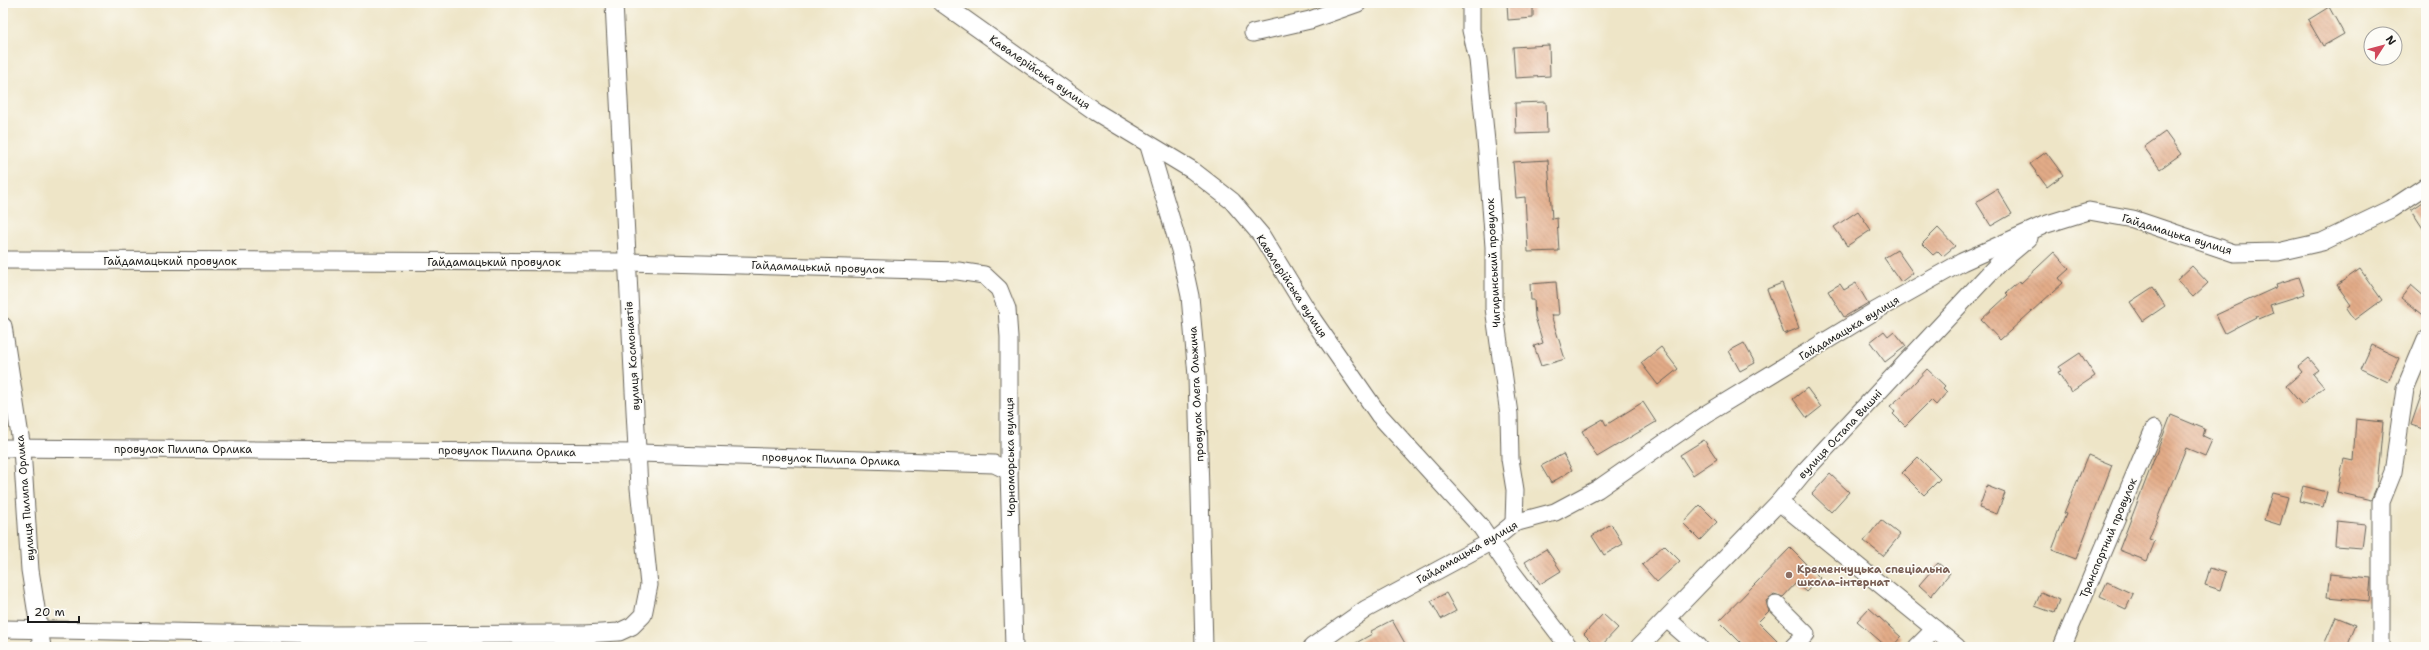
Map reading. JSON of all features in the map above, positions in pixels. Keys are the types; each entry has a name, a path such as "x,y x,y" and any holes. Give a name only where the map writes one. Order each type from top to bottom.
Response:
{"street":[{"name":"вулиця Космонавтів","path":"560,647 584,634 619,632 632,626 644,615 648,602 649,585 639,488 639,453 627,262 614,3"},
{"name":"Кавалерійська вулиця","path":"942,3 1096,112 1149,146 1192,170 1232,201 1261,235 1313,320 1379,415 1492,541 1511,571 1569,647"},
{"path":"1253,33 1310,20 1358,3"},
{"name":"Чигиринський провулок","path":"1471,3 1471,30 1478,60 1487,152 1494,247 1494,308 1509,414 1510,459 1515,490 1514,523"},
{"name":"провулок Олега Ольжича","path":"1149,146 1180,250 1190,296 1197,376 1204,647"},
{"name":"Гайдамацька вулиця","path":"1312,647 1366,609 1492,541 1514,523 1555,512 1598,489 1706,414 1876,311 1962,262 2044,225 2089,211 2133,219 2234,253 2278,252 2322,242 2392,209 2426,186"},
{"name":"вулиця Остапа Вишні","path":"1640,647 1779,502 1802,474 1998,264 2044,225"},
{"name":"Гайдамацький провулок","path":"3,260 627,262 958,271 984,275"},
{"name":"Чорноморська вулиця","path":"984,275 999,289 1007,309 1009,337 1009,471 1014,647"},
{"name":"вулиця Пилипа Орлика","path":"3,326 22,448 30,570 41,630 42,647"},
{"path":"2381,647 2381,502 2393,472 2405,389 2426,339"},
{"name":"Транспортний провулок","path":"2062,647 2154,428"},
{"name":"провулок Пилипа Орлика","path":"3,448 639,453 994,464 1009,471"},
{"path":"1779,502 1957,647"},
{"path":"1776,604 1806,634 1793,647"},
{"path":"1667,619 1699,647"},
{"path":"1917,647 1935,628"},
{"path":"3,629 326,635 584,634"}],"building":[{"path":"1507,3 1533,3 1533,18 1508,20"},
{"path":"2329,7 2344,34 2323,46 2308,20"},
{"path":"1549,45 1550,76 1515,78 1513,47"},
{"path":"1546,102 1547,133 1516,134 1515,103"},
{"path":"2165,132 2181,154 2160,169 2144,147"},
{"path":"2046,152 2063,175 2047,187 2030,164"},
{"path":"1548,160 1552,219 1557,218 1559,251 1528,252 1525,197 1516,198 1513,162"},
{"path":"1997,189 2012,214 1991,226 1976,202"},
{"path":"2426,200 2426,233 2411,210"},
{"path":"1858,211 1871,230 1847,246 1834,227"},
{"path":"1938,228 1955,246 1943,256 1938,251 1933,255 1922,244"},
{"path":"1897,250 1913,273 1901,282 1884,258"},
{"path":"2054,252 2069,269 2059,278 2063,283 2000,340 1981,320 2008,295 2006,293 2020,281 2021,283"},
{"path":"2192,266 2208,283 2193,297 2177,280"},
{"path":"2360,269 2382,300 2355,320 2347,308 2351,305 2337,285"},
{"path":"2299,277 2305,294 2270,305 2273,313 2259,319 2258,316 2225,333 2216,315 2277,287 2276,284"},
{"path":"1556,282 1559,315 1551,315 1565,359 1541,366 1534,346 1543,343 1535,317 1534,300 1531,300 1530,284"},
{"path":"1782,283 1799,328 1784,334 1767,289"},
{"path":"1856,283 1868,303 1844,317 1828,291 1840,284 1844,290"},
{"path":"2411,285 2426,298 2426,318 2401,298"},
{"path":"2153,287 2165,306 2143,321 2130,302"},
{"path":"1884,331 1888,336 1894,331 1906,346 1885,362 1870,342"},
{"path":"1744,343 1755,363 1740,371 1729,351"},
{"path":"2372,345 2399,358 2388,382 2361,369"},
{"path":"1661,347 1678,369 1658,385 1641,363"},
{"path":"2080,353 2095,376 2071,392 2058,372 2061,371 2059,367"},
{"path":"2309,358 2319,370 2313,374 2324,387 2302,405 2286,386 2302,372 2298,367"},
{"path":"1927,369 1945,386 1943,388 1947,392 1936,405 1931,400 1905,426 1893,414 1895,412 1890,406 1903,395"},
{"path":"2424,387 2426,388 2426,430 2411,425"},
{"path":"1807,388 1821,407 1807,418 1793,399"},
{"path":"1643,402 1656,422 1597,457 1582,431 1603,419 1606,425"},
{"path":"2171,415 2205,429 2203,436 2212,440 2205,456 2186,448 2149,539 2155,541 2147,561 2119,550"},
{"path":"2356,419 2383,422 2377,486 2371,500 2337,492 2344,459 2353,461"},
{"path":"1704,440 1717,459 1693,475 1680,455"},
{"path":"1563,454 1572,470 1551,483 1541,466"},
{"path":"2088,455 2112,465 2076,559 2052,550 2066,514 2064,513"},
{"path":"1918,457 1940,479 1924,495 1902,473"},
{"path":"1830,474 1849,492 1831,512 1812,494"},
{"path":"1987,486 2005,493 1997,514 1979,508"},
{"path":"2303,486 2327,492 2323,507 2299,501"},
{"path":"2272,493 2288,497 2280,525 2264,520"},
{"path":"1700,505 1717,522 1700,540 1683,523"},
{"path":"1881,520 1900,535 1883,556 1864,541"},
{"path":"2337,521 2365,524 2362,548 2335,546"},
{"path":"1611,524 1623,544 1604,555 1592,536"},
{"path":"1664,545 1680,561 1657,582 1642,565"},
{"path":"1790,548 1820,578 1806,592 1796,583 1783,597 1774,594 1766,601 1769,611 1758,622 1783,647 1745,647 1719,621"},
{"path":"1546,549 1561,571 1540,584 1525,562"},
{"path":"1938,563 1950,573 1931,596 1919,585"},
{"path":"2210,568 2226,573 2220,590 2205,585"},
{"path":"2330,574 2371,578 2369,601 2327,597"},
{"path":"2107,582 2133,594 2126,609 2100,597"},
{"path":"2041,592 2059,600 2054,613 2035,606"},
{"path":"1446,593 1456,611 1441,619 1431,601"},
{"path":"1869,608 1901,637 1892,647 1887,647 1857,621"},
{"path":"1603,614 1618,628 1600,647 1597,647 1584,634"},
{"path":"2336,617 2356,625 2347,647 2323,647"},
{"path":"1392,620 1407,647 1349,647 1372,634 1371,631"}],"place":[{"name":"Кременчуцька спеціальна школа-інтернат","path":"1789,575"}]}
